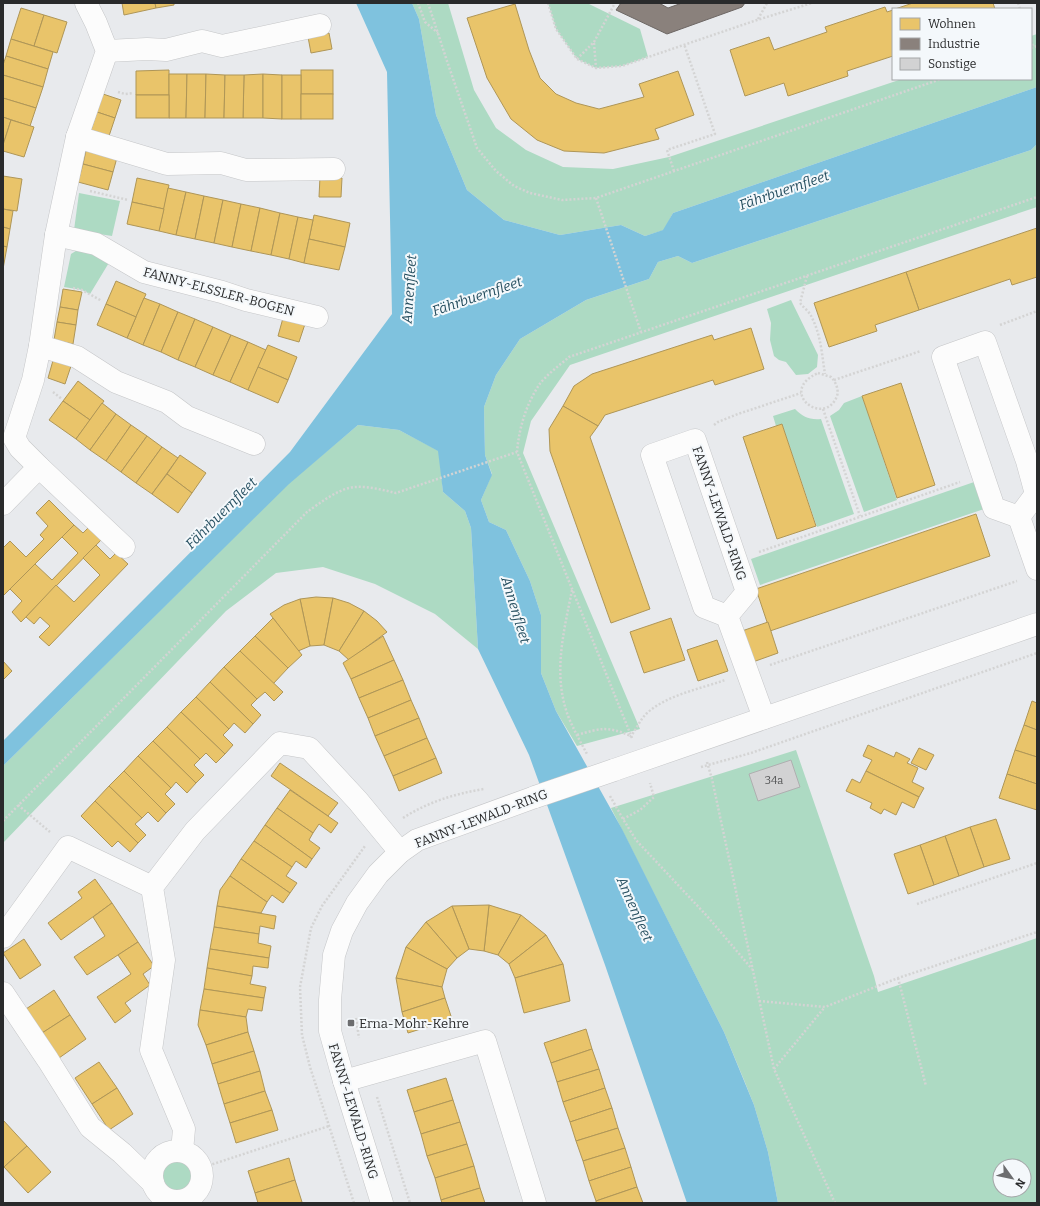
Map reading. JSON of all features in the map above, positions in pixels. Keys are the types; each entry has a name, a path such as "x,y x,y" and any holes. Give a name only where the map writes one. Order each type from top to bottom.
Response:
{"street":[{"path":"86,3 107,50 77,137 56,235 40,346 33,380 14,438 20,448 39,467 124,546"},
{"path":"107,50 166,50 202,41 222,46 320,25"},
{"path":"77,137 168,164 220,163 246,170 334,169"},
{"name":"FANNY-ELSSLER-BOGEN","path":"56,235 96,244 144,272 222,292 246,300 317,317"},
{"path":"1019,517 994,508 943,356 985,342 1027,461 1036,494 1019,517 1030,574"},
{"path":"40,346 76,357 116,382 167,402 187,417 254,444"},
{"name":"FANNY-LEWALD-RING","path":"695,440 736,560 747,592 727,616 704,607 652,455 695,440"},
{"path":"3,504 39,467"},
{"path":"727,616 764,718"},
{"name":"FANNY-LEWALD-RING","path":"382,1203 330,1031 330,1000 334,956 342,931 357,902 378,874 400,852 416,840 535,797 1037,624"},
{"path":"182,1151 184,1129 150,1050 164,960 152,887 194,831 280,742 309,748 358,801 400,852"},
{"path":"3,937 68,847 152,887"},
{"path":"3,993 48,1060 90,1127 122,1152 153,1183 157,1191 163,1197 180,1201 190,1200 200,1185 202,1177 201,1168 194,1157 182,1151 169,1152 158,1159 153,1170 153,1183"},
{"path":"344,1081 485,1041 535,1203"}],"path":[{"path":"418,3 425,22 438,33"},
{"path":"428,3 477,148 496,171 514,186 530,193 562,200 596,198 938,80"},
{"path":"548,3 556,29 576,59 596,68 622,66 684,44 812,3"},
{"path":"576,59 594,42 615,3"},
{"path":"757,20 767,3"},
{"path":"594,42 596,68"},
{"path":"674,171 667,150 715,134 684,44"},
{"path":"1032,48 1037,46"},
{"path":"67,185 128,200"},
{"path":"622,819 640,810 654,797 650,780 641,761 517,452 524,416 540,384 569,357 1037,197"},
{"path":"596,198 641,332"},
{"path":"807,276 800,303 812,316 816,326 821,345 825,374"},
{"path":"49,284 82,290 102,301"},
{"path":"818,374 832,376 837,386 837,395 833,403 823,409 817,409 809,406 801,393 802,384 809,377 818,374"},
{"path":"695,440 718,422 801,393"},
{"path":"823,409 860,516"},
{"path":"3,821 307,512 329,496 354,487 376,488 396,493 517,452"},
{"path":"736,560 860,516 983,475"},
{"path":"631,736 645,715 656,705 669,699 748,673 1030,574"},
{"path":"700,767 708,766 766,748 1037,653"},
{"path":"577,735 599,729 616,730 631,736"},
{"path":"701,740 712,779 774,1069 835,1203"},
{"path":"18,805 68,847"},
{"path":"917,904 1037,863"},
{"path":"759,1001 825,1007 898,978 1037,932"},
{"path":"898,978 926,1086"},
{"path":"774,1069 825,1007"},
{"path":"355,1012 359,1039"},
{"path":"370,1073 410,1203"},
{"path":"201,1168 329,1126 354,1203"}],"green space":[{"path":"412,3 448,3 474,90 496,128 526,150 563,167 613,169 669,157 899,80 1032,80 1032,36 1037,34 1037,87 673,213 664,230 645,236 621,225 560,235 504,220 467,190 436,115 419,19"},
{"path":"548,3 587,3 640,29 648,57 622,66 596,68 577,59 556,29"},
{"path":"1037,144 1037,207 570,365 531,421 523,453 640,729 577,746 556,711 541,673 541,615 530,581 506,530 489,522 481,500 492,474 485,455 484,407 496,375 520,339 586,300 649,279 658,262 678,256 692,263 1031,150"},
{"path":"79,193 120,201 112,236 74,230"},
{"path":"79,249 110,261 90,294 82,290 64,287 71,254"},
{"path":"791,300 818,355 817,367 808,374 796,375 786,362 779,360 774,356 770,340 771,323 767,309"},
{"path":"862,396 897,500 864,512 830,416 839,410 844,403"},
{"path":"795,409 806,417 821,419 854,514 817,527 782,424 776,426 773,416"},
{"path":"358,425 399,430 439,451 443,492 465,511 471,528 478,649 435,614 375,584 323,567 276,573 226,611 3,843 3,766 289,483"},
{"path":"977,481 987,508 760,585 751,559"},
{"path":"796,750 874,976 878,992 1037,938 1037,1203 778,1203 768,1152 754,1105 724,1032 611,808"},
{"path":"176,1159 188,1164 193,1176 188,1188 176,1193 164,1188 159,1176 164,1164"}],"water":[{"path":"356,3 412,3 419,19 436,115 467,190 504,220 560,235 621,225 645,236 663,230 673,213 1037,87 1037,144 1031,150 692,263 678,256 658,262 649,279 586,300 520,339 496,375 484,407 485,455 492,475 481,500 489,522 506,530 530,581 541,615 541,673 556,711 622,829 724,1032 754,1105 768,1152 778,1203 687,1203 605,965 529,755 478,649 471,528 465,511 443,492 438,451 399,430 358,425 289,484 3,766 3,741 290,452 392,314 387,72"}],"building: Wohnen":[{"path":"122,3 155,3 156,8 124,15"},
{"path":"155,3 174,3 174,5 156,8"},
{"path":"913,3 993,3 995,8 898,8"},
{"path":"515,4 529,50 540,78 556,94 576,103 599,109 644,97 639,84 678,71 694,115 655,129 659,139 604,153 564,151 537,140 511,119 487,78 467,18"},
{"path":"885,7 887,12 892,10 892,56 847,71 848,76 788,96 784,83 745,96 730,50 769,37 774,50 827,32 825,27"},
{"path":"21,8 44,15 34,46 11,39"},
{"path":"44,15 67,22 57,53 34,46"},
{"path":"329,33 332,49 311,53 308,37"},
{"path":"11,39 53,52 48,69 6,56"},
{"path":"6,56 48,69 43,87 3,75 3,65"},
{"path":"169,70 169,95 136,95 136,71"},
{"path":"301,70 333,70 333,94 301,94"},
{"path":"169,74 187,74 186,118 169,118"},
{"path":"187,74 206,74 205,118 186,118"},
{"path":"206,74 225,75 224,118 205,118"},
{"path":"263,74 263,118 243,118 244,75"},
{"path":"263,74 282,75 282,119 263,118"},
{"path":"3,75 43,87 36,108 3,98"},
{"path":"225,75 244,75 243,118 224,118"},
{"path":"282,75 301,75 301,119 282,119"},
{"path":"103,94 121,100 115,118 97,112"},
{"path":"301,94 333,94 333,119 301,119"},
{"path":"136,95 169,95 169,118 136,118"},
{"path":"3,98 36,108 30,126 3,117"},
{"path":"97,112 115,118 109,136 91,130"},
{"path":"3,117 11,120 3,145"},
{"path":"11,120 34,127 24,157 3,151 3,145"},
{"path":"87,146 118,154 113,172 83,164"},
{"path":"83,164 113,172 108,190 78,182"},
{"path":"3,176 22,179 17,211 3,209"},
{"path":"320,177 342,178 341,197 319,197"},
{"path":"137,178 169,185 164,209 132,202"},
{"path":"168,188 186,192 176,235 159,231"},
{"path":"186,192 204,196 195,239 176,235"},
{"path":"204,196 223,200 214,243 195,239"},
{"path":"223,200 241,204 232,247 214,243"},
{"path":"132,202 164,209 159,231 127,224"},
{"path":"241,204 260,208 251,251 232,247"},
{"path":"260,208 280,213 271,255 251,251"},
{"path":"3,209 13,211 10,229 3,227"},
{"path":"280,213 298,217 289,259 271,255"},
{"path":"314,215 350,223 345,247 309,239"},
{"path":"298,217 313,220 304,263 289,259"},
{"path":"3,227 10,229 7,247 3,246"},
{"path":"1037,228 1037,277 1012,285 1010,279 919,310 906,272"},
{"path":"309,239 345,247 339,270 304,263"},
{"path":"3,246 7,247 3,269"},
{"path":"906,272 919,310 875,325 877,331 829,347 814,303"},
{"path":"116,281 146,294 136,317 106,304"},
{"path":"63,289 82,292 78,310 60,307"},
{"path":"144,298 160,304 143,345 127,338"},
{"path":"106,304 136,317 127,338 97,325"},
{"path":"160,304 178,312 161,352 143,345"},
{"path":"60,307 78,310 76,325 57,322"},
{"path":"178,312 195,319 178,360 161,352"},
{"path":"283,318 305,324 299,342 278,336"},
{"path":"195,319 213,327 195,367 178,360"},
{"path":"57,322 76,325 73,344 54,340"},
{"path":"213,327 231,335 213,375 195,367"},
{"path":"751,328 764,369 715,385 713,380 605,415 598,426 563,406 574,386 592,374 712,335 714,340"},
{"path":"231,335 248,342 230,382 213,375"},
{"path":"248,342 266,350 248,390 230,382"},
{"path":"268,345 297,357 288,380 258,367"},
{"path":"54,357 72,363 65,384 48,378"},
{"path":"258,367 288,380 278,403 248,390"},
{"path":"78,381 104,401 90,420 63,401"},
{"path":"901,383 935,485 897,498 862,396"},
{"path":"63,401 90,420 76,439 49,420"},
{"path":"102,403 116,414 90,450 76,439"},
{"path":"563,406 598,426 590,437 650,609 611,623 550,451 549,429"},
{"path":"116,414 131,425 106,461 90,450"},
{"path":"782,424 816,526 777,539 743,437"},
{"path":"131,425 147,436 121,472 106,461"},
{"path":"147,436 162,447 136,483 121,472"},
{"path":"162,447 178,458 152,494 136,483"},
{"path":"180,455 206,473 192,493 167,474"},
{"path":"167,474 192,493 178,513 152,494"},
{"path":"49,500 74,525 3,596 3,548 10,541 26,557 44,539 40,535 48,526 36,513"},
{"path":"976,514 990,556 770,631 756,589"},
{"path":"74,525 83,533 89,527 102,539 21,622 12,612 22,601 10,589 35,564 52,580 78,553 62,537"},
{"path":"96,545 110,559 116,553 128,564 49,646 39,637 50,626 40,617 34,624 26,617 56,585 74,602 100,575 83,558"},
{"path":"316,597 333,598 324,645 310,646 300,599"},
{"path":"333,598 349,603 364,611 339,651 324,645"},
{"path":"300,599 310,646 298,651 270,614 284,605"},
{"path":"364,611 377,621 387,632 349,660 339,651"},
{"path":"273,618 302,655 288,668 255,636"},
{"path":"671,618 685,660 644,673 630,632"},
{"path":"768,622 778,653 750,663 739,632"},
{"path":"255,636 288,668 273,684 240,651"},
{"path":"383,636 394,660 351,679 343,663"},
{"path":"717,640 728,671 698,681 687,650"},
{"path":"240,651 283,692 274,701 265,692 257,699 224,667"},
{"path":"394,660 403,680 359,698 351,679"},
{"path":"3,661 12,671 3,680"},
{"path":"224,667 257,699 251,705 261,715 253,724 210,682"},
{"path":"403,680 411,700 368,718 359,698"},
{"path":"210,682 253,724 245,733 234,723 229,729 196,697"},
{"path":"196,697 229,729 223,735 233,745 225,754 181,712"},
{"path":"411,700 419,718 375,736 368,718"},
{"path":"1032,701 1037,703 1037,730 1024,725"},
{"path":"181,712 225,754 216,763 206,753 200,759 167,727"},
{"path":"419,718 427,738 384,756 375,736"},
{"path":"1024,725 1037,730 1037,757 1015,750"},
{"path":"167,727 200,759 194,765 204,775 196,783 153,741"},
{"path":"427,738 436,758 393,776 384,756"},
{"path":"153,741 196,783 187,793 176,782 171,788 138,756"},
{"path":"868,745 894,757 896,752 910,759 907,763 918,768 912,782 924,788 919,797 866,771 872,760 863,756"},
{"path":"919,748 934,755 926,770 911,763"},
{"path":"1015,750 1037,757 1037,784 1007,774"},
{"path":"138,756 171,788 165,794 175,804 166,813 124,771"},
{"path":"436,758 442,773 399,791 393,776"},
{"path":"280,763 338,803 328,816 271,776"},
{"path":"124,771 166,813 158,822 148,812 142,818 109,786"},
{"path":"866,771 919,797 914,808 902,802 896,815 884,809 881,814 870,808 872,803 846,791 852,779 860,783"},
{"path":"1007,774 1037,784 1037,810 999,798"},
{"path":"109,786 142,818 135,824 146,835 138,843 95,801"},
{"path":"290,790 338,823 331,833 319,824 313,833 277,808"},
{"path":"95,801 138,843 130,852 118,841 112,847 81,816"},
{"path":"277,808 313,833 309,840 320,848 312,859 265,825"},
{"path":"996,819 1010,859 984,867 970,827"},
{"path":"265,825 312,859 306,868 296,861 292,867 254,841"},
{"path":"970,827 984,867 959,876 945,836"},
{"path":"945,836 959,876 934,885 920,845"},
{"path":"254,841 292,867 286,876 297,883 290,893 241,859"},
{"path":"920,845 934,885 908,894 894,854"},
{"path":"241,859 290,893 283,903 272,895 267,902 230,876"},
{"path":"230,876 267,902 261,913 217,906 220,890"},
{"path":"95,879 112,903 61,940 48,923 82,898 78,892"},
{"path":"112,903 138,942 87,975 74,957 105,936 93,917"},
{"path":"489,905 521,915 498,955 484,951"},
{"path":"489,905 484,951 469,949 452,906"},
{"path":"217,906 276,916 274,929 260,926 259,934 214,927"},
{"path":"452,906 469,949 457,958 426,922"},
{"path":"521,915 546,935 509,964 498,955"},
{"path":"426,922 457,958 447,969 406,947"},
{"path":"214,927 259,934 258,943 271,946 269,958 210,949"},
{"path":"546,935 563,964 515,978 509,964"},
{"path":"24,939 41,965 20,979 3,953"},
{"path":"138,942 154,966 143,974 150,985 125,1003 131,1011 115,1023 97,997 131,974 118,955"},
{"path":"406,947 447,969 442,987 396,978"},
{"path":"210,949 269,958 268,968 253,966 252,976 207,968"},
{"path":"563,964 570,1001 524,1013 515,978"},
{"path":"207,968 252,976 250,984 266,987 264,998 204,989"},
{"path":"396,978 442,987 445,998 402,1012"},
{"path":"204,989 264,998 262,1011 248,1009 246,1017 200,1010"},
{"path":"54,990 70,1015 42,1033 26,1009"},
{"path":"445,998 452,1019 408,1033 402,1012"},
{"path":"200,1010 246,1017 248,1032 206,1045 198,1025"},
{"path":"70,1015 86,1039 59,1058 42,1033"},
{"path":"586,1029 592,1049 551,1063 544,1043"},
{"path":"248,1032 254,1051 212,1064 206,1045"},
{"path":"592,1049 599,1069 557,1082 551,1063"},
{"path":"254,1051 260,1071 218,1084 212,1064"},
{"path":"99,1062 117,1088 92,1104 75,1078"},
{"path":"599,1069 605,1088 563,1102 557,1082"},
{"path":"260,1071 265,1091 224,1104 218,1084"},
{"path":"446,1078 453,1100 414,1112 407,1090"},
{"path":"117,1088 133,1114 109,1130 92,1104"},
{"path":"605,1088 612,1108 570,1122 563,1102"},
{"path":"265,1091 272,1110 230,1123 224,1104"},
{"path":"453,1100 460,1122 421,1134 414,1112"},
{"path":"612,1108 618,1128 576,1141 570,1122"},
{"path":"272,1110 278,1130 236,1143 230,1123"},
{"path":"3,1120 27,1146 4,1167 3,1166"},
{"path":"460,1122 467,1144 427,1156 421,1134"},
{"path":"618,1128 625,1148 583,1161 576,1141"},
{"path":"467,1144 474,1166 435,1178 427,1156"},
{"path":"27,1146 51,1172 28,1193 4,1167"},
{"path":"625,1148 631,1167 589,1181 583,1161"},
{"path":"289,1158 295,1180 255,1193 248,1171"},
{"path":"474,1166 480,1188 441,1200 435,1178"},
{"path":"631,1167 637,1187 596,1201 589,1181"},
{"path":"295,1180 302,1202 258,1203 255,1193"},
{"path":"637,1187 643,1203 596,1203 596,1201"},
{"path":"480,1188 485,1203 442,1203 441,1200"}],"building: Industrie":[{"path":"621,3 659,3 668,8 682,3 745,3 742,7 667,34 616,10"}],"building: Sonstige":[{"path":"791,760 800,787 758,801 749,774"}],"place":[{"name":"Erna-Mohr-Kehre","path":"351,1023"}],"water label":[{"name":"Fährbuernfleet","path":"784,190"},
{"name":"Annenfleet","path":"409,289"},
{"name":"Fährbuernfleet","path":"477,296"},
{"name":"Fährbuernfleet","path":"221,513"},
{"name":"Annenfleet","path":"516,610"},
{"name":"Annenfleet","path":"635,909"}]}
